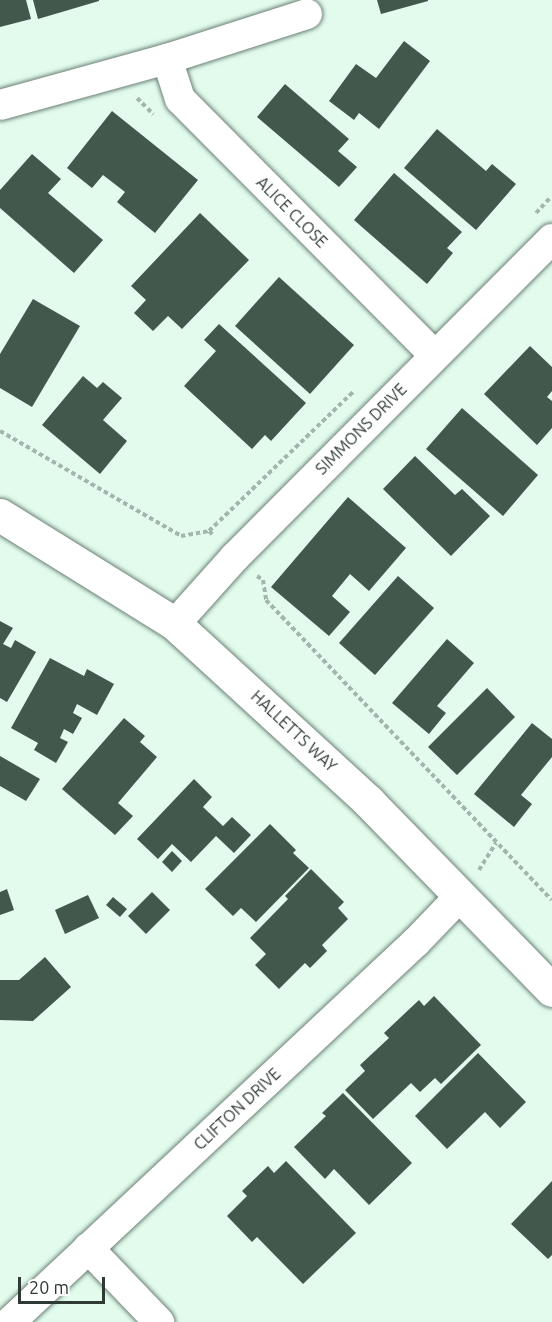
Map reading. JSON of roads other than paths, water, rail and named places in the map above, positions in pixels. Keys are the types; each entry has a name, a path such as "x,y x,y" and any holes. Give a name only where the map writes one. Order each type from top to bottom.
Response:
{"street":[{"path":"0,105 167,59 307,14"},
{"name":"ALICE CLOSE","path":"167,59 180,99 434,355"},
{"name":"SIMMONS DRIVE","path":"175,624 235,557 552,239"},
{"name":"HALLETTS WAY","path":"0,515 175,624 369,802 552,990"},
{"name":"CLIFTON DRIVE","path":"10,1322 416,942 461,895"},
{"path":"88,1248 159,1322"}]}
